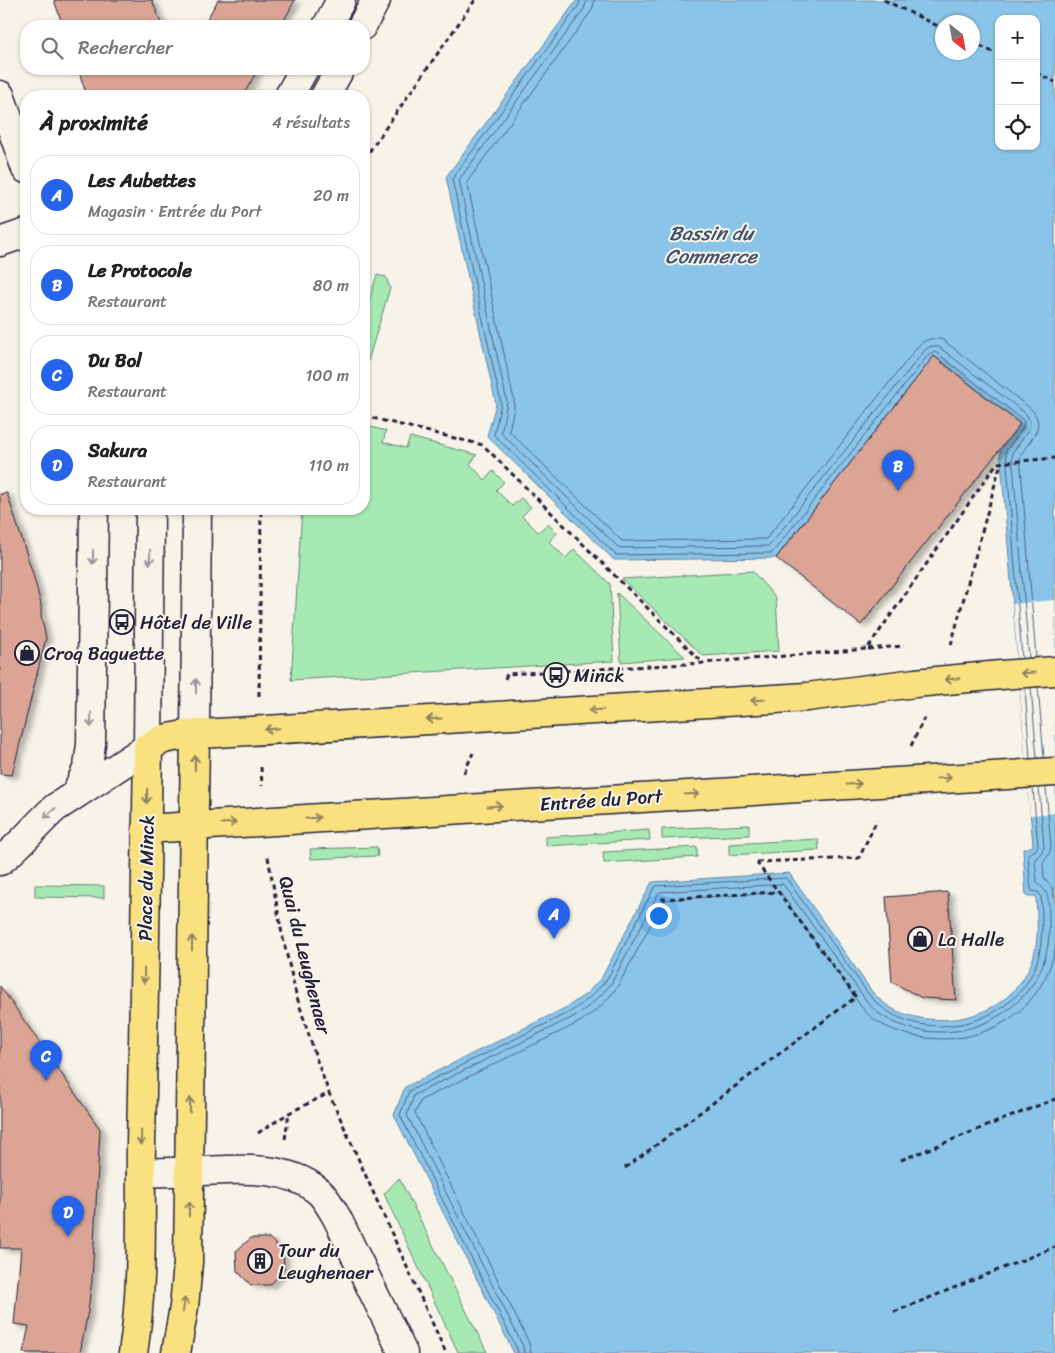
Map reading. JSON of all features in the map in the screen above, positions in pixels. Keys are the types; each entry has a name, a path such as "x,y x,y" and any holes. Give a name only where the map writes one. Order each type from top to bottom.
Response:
{"main road":[{"path":"148,747 174,736 807,697 1001,674 1055,672"},
{"path":"176,1353 186,1285 188,1246 195,735"},
{"name":"Place du Minck","path":"132,1353 140,1293 140,1173 148,747"},
{"name":"Entrée du Port","path":"146,829 1055,772"}],"street":[{"path":"330,20 341,0"},
{"path":"365,20 376,0"},
{"path":"292,90 301,75"},
{"path":"328,90 337,75"},
{"path":"0,95 20,152"},
{"path":"0,242 20,234"},
{"path":"76,793 88,767 91,744 94,515"},
{"name":"Place du Minck","path":"148,747 150,515"},
{"path":"195,735 197,515"},
{"path":"0,861 21,844 55,808 148,747"},
{"path":"140,1173 260,1170 279,1173 300,1180 317,1190 325,1198 337,1218 403,1353"}],"path":[{"path":"370,149 475,0"},
{"path":"884,0 935,25"},
{"path":"980,46 995,53"},
{"path":"1040,75 1055,82"},
{"path":"370,417 483,445 703,663 867,649 997,463 1055,458"},
{"path":"951,642 1001,462"},
{"name":"Quai du Leughenaer","path":"261,515 259,677 264,821 270,872 287,957 296,994 329,1092 446,1353"},
{"path":"446,809 491,716"},
{"path":"625,1168 856,997 757,862 859,858"},
{"path":"662,899 778,892"},
{"path":"289,1113 329,1092"},
{"path":"901,1160 1055,1099"},
{"path":"894,1312 1055,1248"}],"green space":[{"path":"377,275 386,277 390,288 370,354 370,298"},
{"path":"370,427 386,431 383,442 406,448 410,437 477,455 470,464 485,480 493,471 504,482 496,490 512,506 521,498 531,507 522,516 538,532 548,524 557,533 549,542 566,558 574,549 610,584 614,661 291,680 302,515 370,515"},
{"path":"752,571 776,598 779,651 703,656 622,579"},
{"path":"617,593 685,657 621,662"},
{"path":"749,825 749,835 662,839 662,829"},
{"path":"649,830 650,840 546,846 546,837"},
{"path":"818,839 819,850 729,855 729,844"},
{"path":"377,847 378,856 311,859 310,849"},
{"path":"697,847 697,857 604,863 603,852"},
{"path":"35,885 104,886 104,898 35,897"},
{"path":"399,1178 487,1352 458,1352 384,1194"}],"water":[{"name":"Bassin du Commerce","path":"577,0 1055,0 1055,1353 514,1353 394,1115 405,1087 567,1007 586,994 602,977 652,882 789,873 873,993 881,1001 899,1012 927,1019 943,1020 974,1015 1002,1001 1013,991 1023,979 1034,956 1037,913 1036,896 1026,896 1023,849 1033,846 1000,449 1019,424 934,357 776,558 614,560 487,436 496,404 446,177"}],"pier":[{"path":"1055,600 1055,813 1030,815 1013,604"}],"building":[{"path":"54,0 152,0 160,20 61,20"},
{"path":"218,0 295,0 284,20 206,20"},
{"path":"80,75 255,75 246,90 85,90"},
{"path":"934,356 1020,424 861,625 776,558"},
{"path":"7,493 33,574 41,604 41,616 46,638 12,775 0,774 0,494"},
{"name":"La Halle","path":"948,892 956,1000 922,998 892,982 886,897"},
{"path":"0,986 100,1129 92,1280 80,1353 23,1353 29,1326 14,1324 21,1248 0,1248"},
{"name":"Tour du Leughenaer","path":"251,1238 269,1238 283,1251 284,1270 270,1285 251,1285 237,1271 236,1251"}],"place":[{"name":"Le Protocole","path":"898,491"},
{"name":"Hôtel de Ville","path":"122,622"},
{"name":"Croq Baguette","path":"27,653"},
{"name":"Minck","path":"556,675"},
{"name":"Les Aubettes","path":"554,939"},
{"name":"La Halle","path":"920,939"},
{"name":"Du Bol","path":"46,1081"},
{"name":"Sakura","path":"68,1237"},
{"name":"Tour du Leughenaer","path":"260,1261"}]}
